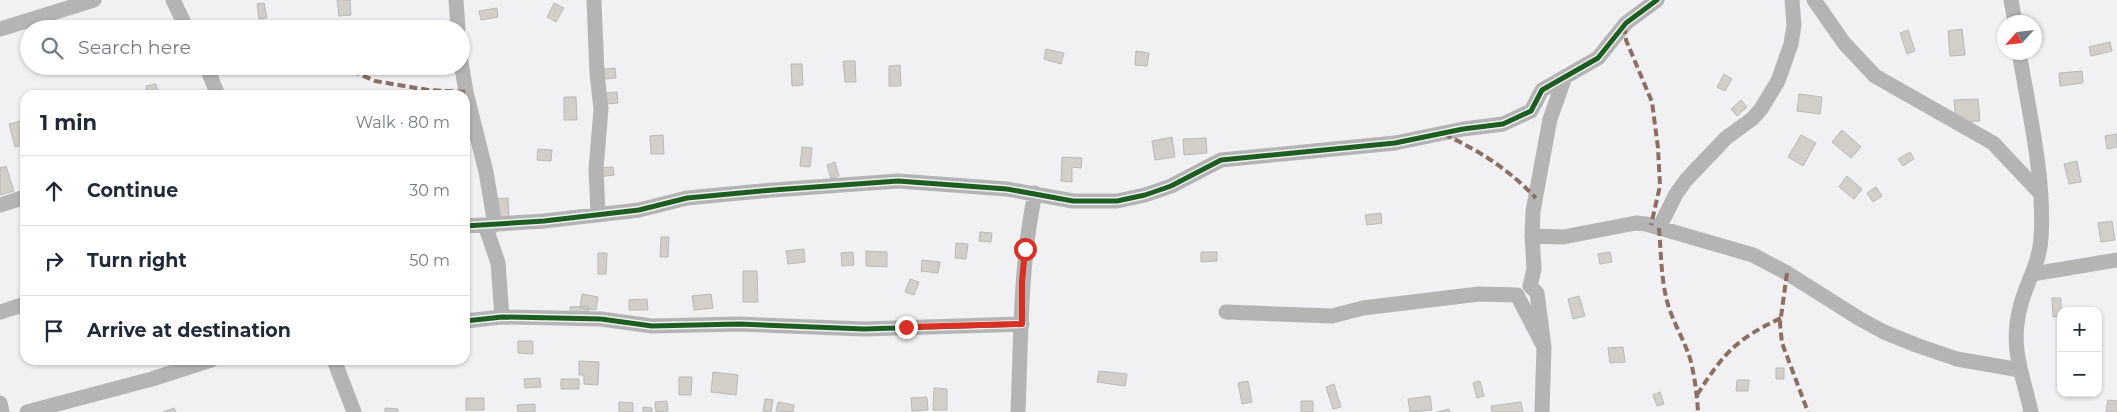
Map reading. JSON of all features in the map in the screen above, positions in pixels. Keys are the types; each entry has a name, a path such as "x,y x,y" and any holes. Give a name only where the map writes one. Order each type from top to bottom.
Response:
{"street":[{"path":"29,20 94,0"},
{"path":"173,0 183,20"},
{"path":"456,0 457,20"},
{"path":"594,0 597,74 601,109 596,169 598,214"},
{"path":"470,226 639,210 686,198 898,181 1035,193 1073,201 1116,201 1145,195 1171,186 1221,160 1355,149 1463,129 1503,124 1531,111 1542,90 1598,58 1626,22 1657,0"},
{"path":"1814,0 1844,43 1875,76 1994,143 2041,194"},
{"path":"2011,0 2014,15"},
{"path":"1660,228 1676,194 1686,180 1726,138 1752,119 1761,109 1778,81 1793,35 1794,25 1787,1"},
{"path":"0,29 20,23"},
{"path":"2020,60 2041,194 2041,240 2037,264 2021,304 2016,328 2020,370 2031,412"},
{"path":"210,75 216,90"},
{"path":"463,75 466,90"},
{"path":"1542,412 1544,347 1537,293 1530,286 1534,269 1533,211 1550,119 1565,77"},
{"path":"470,108 486,172 490,225 498,263 502,318"},
{"path":"1018,412 1022,282 1025,249 1035,193"},
{"path":"0,205 20,199"},
{"path":"1532,236 1563,237 1636,223 1660,228 1753,254 1860,319 1884,332 1916,345 1957,359 2020,370"},
{"path":"2032,274 2117,260"},
{"path":"1226,312 1332,316 1363,308 1480,294 1509,293 1517,295 1544,347"},
{"path":"0,312 20,306"},
{"path":"470,321 502,318 601,319 652,326 739,324 864,329 1022,324"},
{"path":"26,412 152,379 195,365"},
{"path":"336,365 354,412"},
{"path":"0,403 2,412"}],"building":[{"path":"337,0 350,0 351,15 339,16"},
{"path":"264,3 267,18 259,19 257,4"},
{"path":"554,3 564,8 556,22 547,17"},
{"path":"497,8 498,17 481,20 479,11"},
{"path":"1962,29 1965,55 1950,56 1948,31"},
{"path":"1908,30 1915,51 1907,54 1900,33"},
{"path":"2110,42 2112,51 2091,56 2089,47"},
{"path":"1046,49 1064,53 1061,64 1044,59"},
{"path":"1136,51 1149,53 1147,66 1135,65"},
{"path":"843,61 855,61 856,82 845,82"},
{"path":"791,64 802,64 803,85 792,86"},
{"path":"900,65 901,86 889,86 889,66"},
{"path":"615,68 616,78 605,79 604,69"},
{"path":"2082,71 2083,83 2060,86 2059,73"},
{"path":"1724,74 1732,79 1725,91 1717,87"},
{"path":"156,84 158,90 147,90 146,86"},
{"path":"617,92 618,103 606,104 605,93"},
{"path":"1799,94 1822,97 1820,114 1797,111"},
{"path":"564,97 576,97 577,120 564,120"},
{"path":"1978,99 1980,121 1956,122 1954,100"},
{"path":"1741,100 1747,107 1737,116 1731,109"},
{"path":"20,121 20,146 15,147 9,124"},
{"path":"1842,130 1861,147 1851,158 1832,142"},
{"path":"2117,134 2117,147 2107,149 2105,136"},
{"path":"663,135 664,154 651,154 650,136"},
{"path":"1801,135 1816,143 1803,166 1788,157"},
{"path":"1172,137 1175,157 1155,160 1152,141"},
{"path":"1206,138 1207,153 1184,155 1183,139"},
{"path":"802,147 812,148 810,167 800,166"},
{"path":"538,149 552,150 551,161 537,160"},
{"path":"1910,152 1914,159 1903,166 1898,159"},
{"path":"1062,157 1082,158 1081,168 1072,167 1072,182 1061,181"},
{"path":"2077,161 2081,182 2069,184 2064,164"},
{"path":"835,162 839,176 831,179 827,165"},
{"path":"6,166 14,191 0,195 0,168"},
{"path":"613,167 614,175 598,177 597,168"},
{"path":"1847,176 1862,189 1854,199 1839,187"},
{"path":"1876,187 1882,196 1873,202 1867,193"},
{"path":"508,198 509,218 497,218 496,199"},
{"path":"1381,213 1382,223 1367,225 1365,215"},
{"path":"2112,221 2115,240 2101,242 2098,223"},
{"path":"980,232 992,233 991,242 979,241"},
{"path":"661,237 669,237 668,257 660,257"},
{"path":"956,243 968,244 966,259 955,258"},
{"path":"804,249 805,262 788,264 786,251"},
{"path":"866,251 887,252 887,267 866,266"},
{"path":"853,252 854,265 842,266 841,253"},
{"path":"1201,252 1217,252 1217,261 1201,262"},
{"path":"1610,252 1612,262 1600,264 1598,254"},
{"path":"598,253 607,253 606,274 598,274"},
{"path":"922,260 940,262 938,273 921,271"},
{"path":"743,271 757,271 758,302 743,302"},
{"path":"910,279 919,282 914,295 905,292"},
{"path":"582,294 598,297 596,310 580,308"},
{"path":"711,294 713,308 694,310 692,296"},
{"path":"1579,296 1585,316 1573,319 1568,299"},
{"path":"2052,298 2061,298 2061,307 2057,307 2057,317 2053,317"},
{"path":"647,299 648,310 629,310 629,300"},
{"path":"588,306 589,319 571,319 570,307"},
{"path":"518,341 533,341 533,354 518,353"},
{"path":"1623,347 1625,362 1610,363 1608,348"},
{"path":"579,361 599,362 598,385 584,384 584,375 579,375"},
{"path":"1776,368 1784,368 1784,379 1776,379"},
{"path":"1099,371 1127,374 1125,386 1097,382"},
{"path":"713,372 738,375 736,395 711,392"},
{"path":"679,377 692,377 691,395 679,395"},
{"path":"540,378 541,387 525,388 524,379"},
{"path":"561,379 579,379 579,389 561,389"},
{"path":"1737,380 1749,380 1748,391 1736,391"},
{"path":"1248,381 1252,402 1242,404 1238,383"},
{"path":"1480,381 1484,396 1477,398 1473,383"},
{"path":"1334,384 1341,407 1333,409 1326,387"},
{"path":"934,388 947,389 947,410 933,410"},
{"path":"1660,392 1664,404 1657,406 1653,395"},
{"path":"1430,396 1432,410 1410,412 1408,399"},
{"path":"927,397 928,410 912,411 911,398"},
{"path":"466,398 484,398 484,410 466,410"},
{"path":"765,399 773,400 771,412 763,411"},
{"path":"2108,400 2117,401 2117,412 2106,412"},
{"path":"667,401 668,411 656,412 655,402"},
{"path":"1301,401 1313,401 1313,412 1301,412"},
{"path":"619,402 633,403 633,412 619,412"},
{"path":"778,402 794,405 793,412 776,411"},
{"path":"1521,402 1523,412 1492,412 1491,406"},
{"path":"535,404 535,412 518,412 517,405"},
{"path":"643,407 652,408 652,412 643,412"},
{"path":"174,408 176,412 163,412"},
{"path":"385,408 398,409 398,412 385,412"},
{"path":"1449,409 1450,412 1437,412"}],"marked path":[{"path":"1624,26 1626,40 1652,102 1658,148 1660,186 1651,225"},
{"path":"361,75 375,81 428,90"},
{"path":"1444,134 1470,147 1493,162 1515,178 1536,198"},
{"path":"1659,228 1664,289 1671,314 1691,362 1698,412"},
{"path":"1787,273 1780,324 1782,343 1808,412"},
{"path":"1697,395 1723,358 1732,349 1753,333 1781,318"}],"cycle path":[{"path":"470,226 544,221 639,210 687,198 898,181 1007,189 1073,201 1117,201 1145,195 1171,186 1221,160 1395,143 1463,129 1503,124 1531,111 1542,90 1598,58 1626,23 1657,0"},
{"path":"470,320 502,317 557,318 601,319 652,326 739,324 864,329 1022,324"}],"route":[{"path":"906,327 1022,324 1022,282 1025,249"}]}
